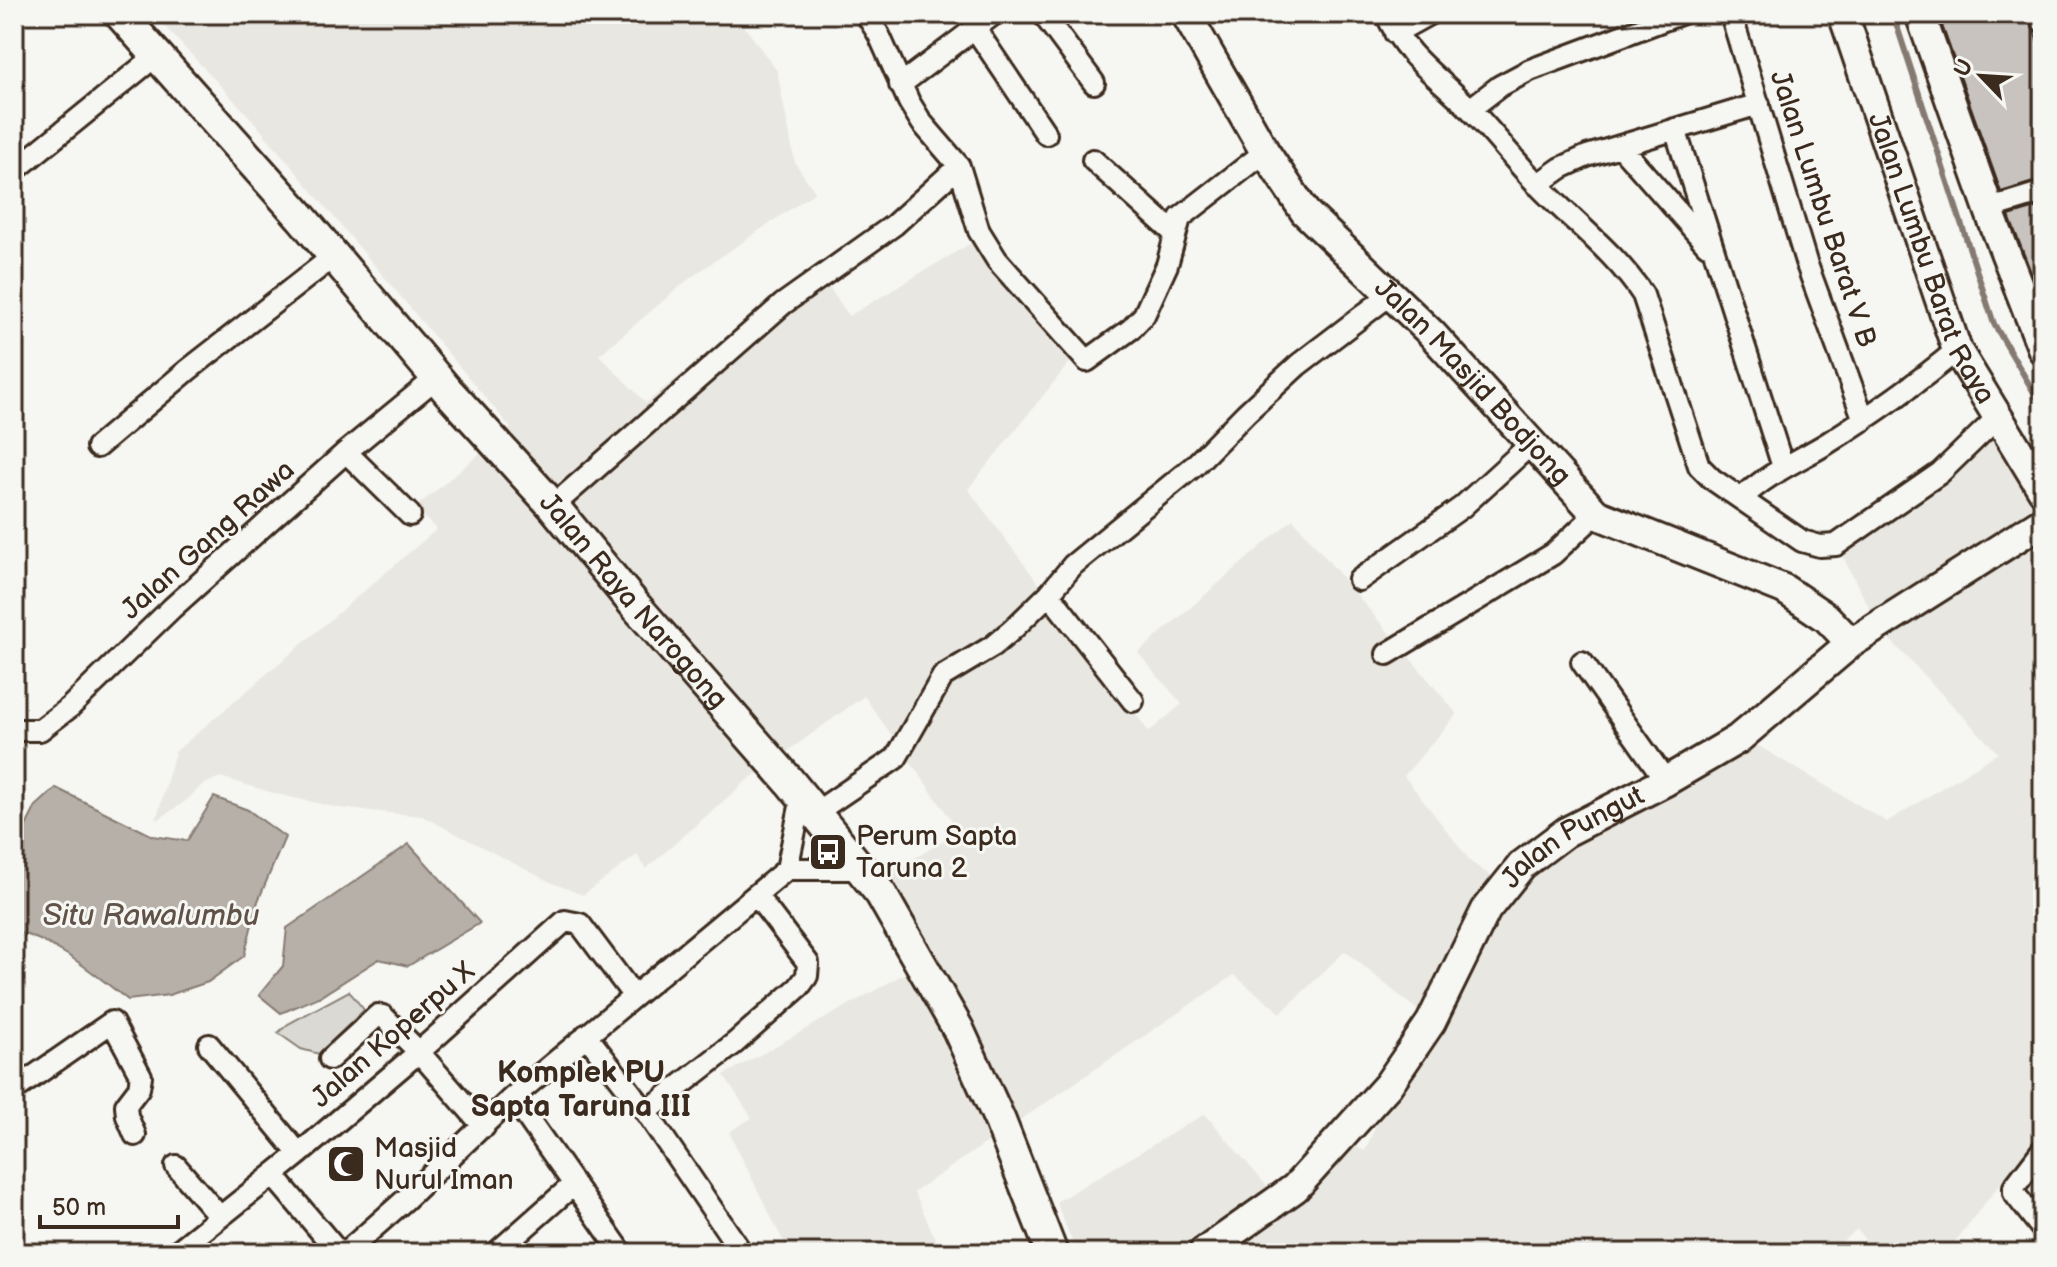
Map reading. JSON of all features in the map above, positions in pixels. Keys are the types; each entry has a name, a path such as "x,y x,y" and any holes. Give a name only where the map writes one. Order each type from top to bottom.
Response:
{"main road":[{"name":"Jalan Raya Narogong","path":"120,14 334,256 436,378 553,506 881,894 958,1029 1000,1121 1052,1253"}],"street":[{"path":"866,14 922,123 959,166 979,231 997,260 1087,361 1131,329 1144,315 1167,265 1180,218 1265,152"},
{"path":"900,85 994,14"},
{"path":"1043,14 1094,83"},
{"name":"Jalan Masjid Bodjong","path":"1186,14 1265,152 1305,212 1431,333 1596,514 1784,589 1827,618 1851,643"},
{"path":"1429,14 1390,23 1423,68 1470,109 1537,185 1580,223 1635,283 1643,295 1699,466 1712,479 1802,541 1820,546 1836,545 1940,473 1999,416"},
{"path":"1470,109 1500,86 1530,70 1680,14"},
{"name":"Jalan Lumbu Barat V B","path":"1731,14 1806,262 1864,420"},
{"name":"Jalan Lumbu Barat Raya","path":"1843,14 1957,350 2043,491"},
{"path":"1920,14 1988,209 2043,350"},
{"path":"2040,14 2043,22"},
{"path":"974,27 1046,134"},
{"path":"14,171 157,55"},
{"path":"1537,185 1561,168 1587,156 1759,104"},
{"path":"1675,129 1783,467"},
{"path":"1620,146 1713,251"},
{"path":"1093,160 1174,233"},
{"path":"553,506 783,304 894,225 959,166"},
{"path":"1988,209 2043,192"},
{"path":"97,447 188,370 334,256"},
{"path":"273,1175 342,1253 484,1127 513,1097 787,869 808,805 896,758 943,676 993,646 1049,594 1073,565 1194,466 1298,365 1391,294"},
{"path":"1742,498 1760,480 1905,393 1957,350"},
{"name":"Jalan Gang Rawa","path":"14,730 40,730 70,707 172,608 346,452 436,378"},
{"path":"1359,580 1462,507 1531,444"},
{"path":"346,452 410,515"},
{"path":"1387,654 1553,554 1596,514"},
{"name":"Jalan Pungut","path":"1203,1253 1295,1188 1388,1085 1431,1022 1486,910 1522,865 1566,832 1666,781 1738,739 1851,643 2043,521"},
{"path":"1049,594 1133,701"},
{"path":"1582,662 1666,781"},
{"path":"787,869 862,869"},
{"path":"646,1112 735,1043 799,987 807,976 808,963 756,895"},
{"name":"Jalan Koperpu X","path":"175,1253 299,1154 419,1052 565,921 580,924 633,995"},
{"path":"330,1059 378,1015 383,1016 484,1127"},
{"path":"14,1090 112,1022 141,1076 139,1088 126,1105 135,1135"},
{"path":"586,1035 646,1112 742,1253"},
{"path":"209,1045 299,1154"},
{"path":"513,1097 622,1253"},
{"path":"2043,1149 2014,1187 2014,1193 2043,1230"},
{"path":"176,1166 220,1217"},
{"path":"496,1253 574,1184"}],"shaded area":[{"path":"153,14 735,14 777,71 795,163 815,192 690,278 599,355 646,403 775,298 819,273 849,316 973,242 1078,352 968,489 1149,732 1182,704 1138,653 1293,519 1457,714 1404,776 1472,863 1510,889 1560,842 1745,738 1887,822 1998,753 1880,629 1843,557 1991,424 2043,499 2043,1129 1946,1253 1874,1253 1857,1229 1828,1253 1229,1253 1224,1244 1209,1253 1077,1253 1056,1202 1205,1114 1278,1199 1337,1138 1365,1151 1398,1073 1433,1023 1345,951 1281,1013 1234,975 914,1192 942,1253 789,1253 729,1132 752,1118 724,1075 906,973 882,915 859,890 960,832 864,696 745,782 646,869 637,855 583,895 550,882 422,816 339,808 220,777 202,785 187,800 156,821 175,752 437,529 415,508 511,428 250,117"},
{"path":"349,991 364,1010 319,1054 301,1049 278,1033 288,1024"}],"water":[{"name":"Situ Rawalumbu","path":"56,788 153,836 187,841 214,797 248,810 285,837 258,901 244,956 208,982 169,995 128,1000 60,951 14,931 14,850 36,806"},
{"path":"409,844 480,923 408,966 379,959 321,996 281,1013 259,995 283,966 287,928"}],"building":[{"path":"1938,14 2027,14 2043,55 2043,179 2001,192"},
{"path":"2043,206 2043,303 2009,216"}],"waterway":[{"path":"1893,14 1994,324 2043,408"}],"place":[{"name":"Perum Sapta Taruna 2","path":"828,852"},
{"name":"Masjid Nurul Iman","path":"346,1164"}],"district":[{"name":"Komplek PU Sapta Taruna III","path":"581,1090"}]}
